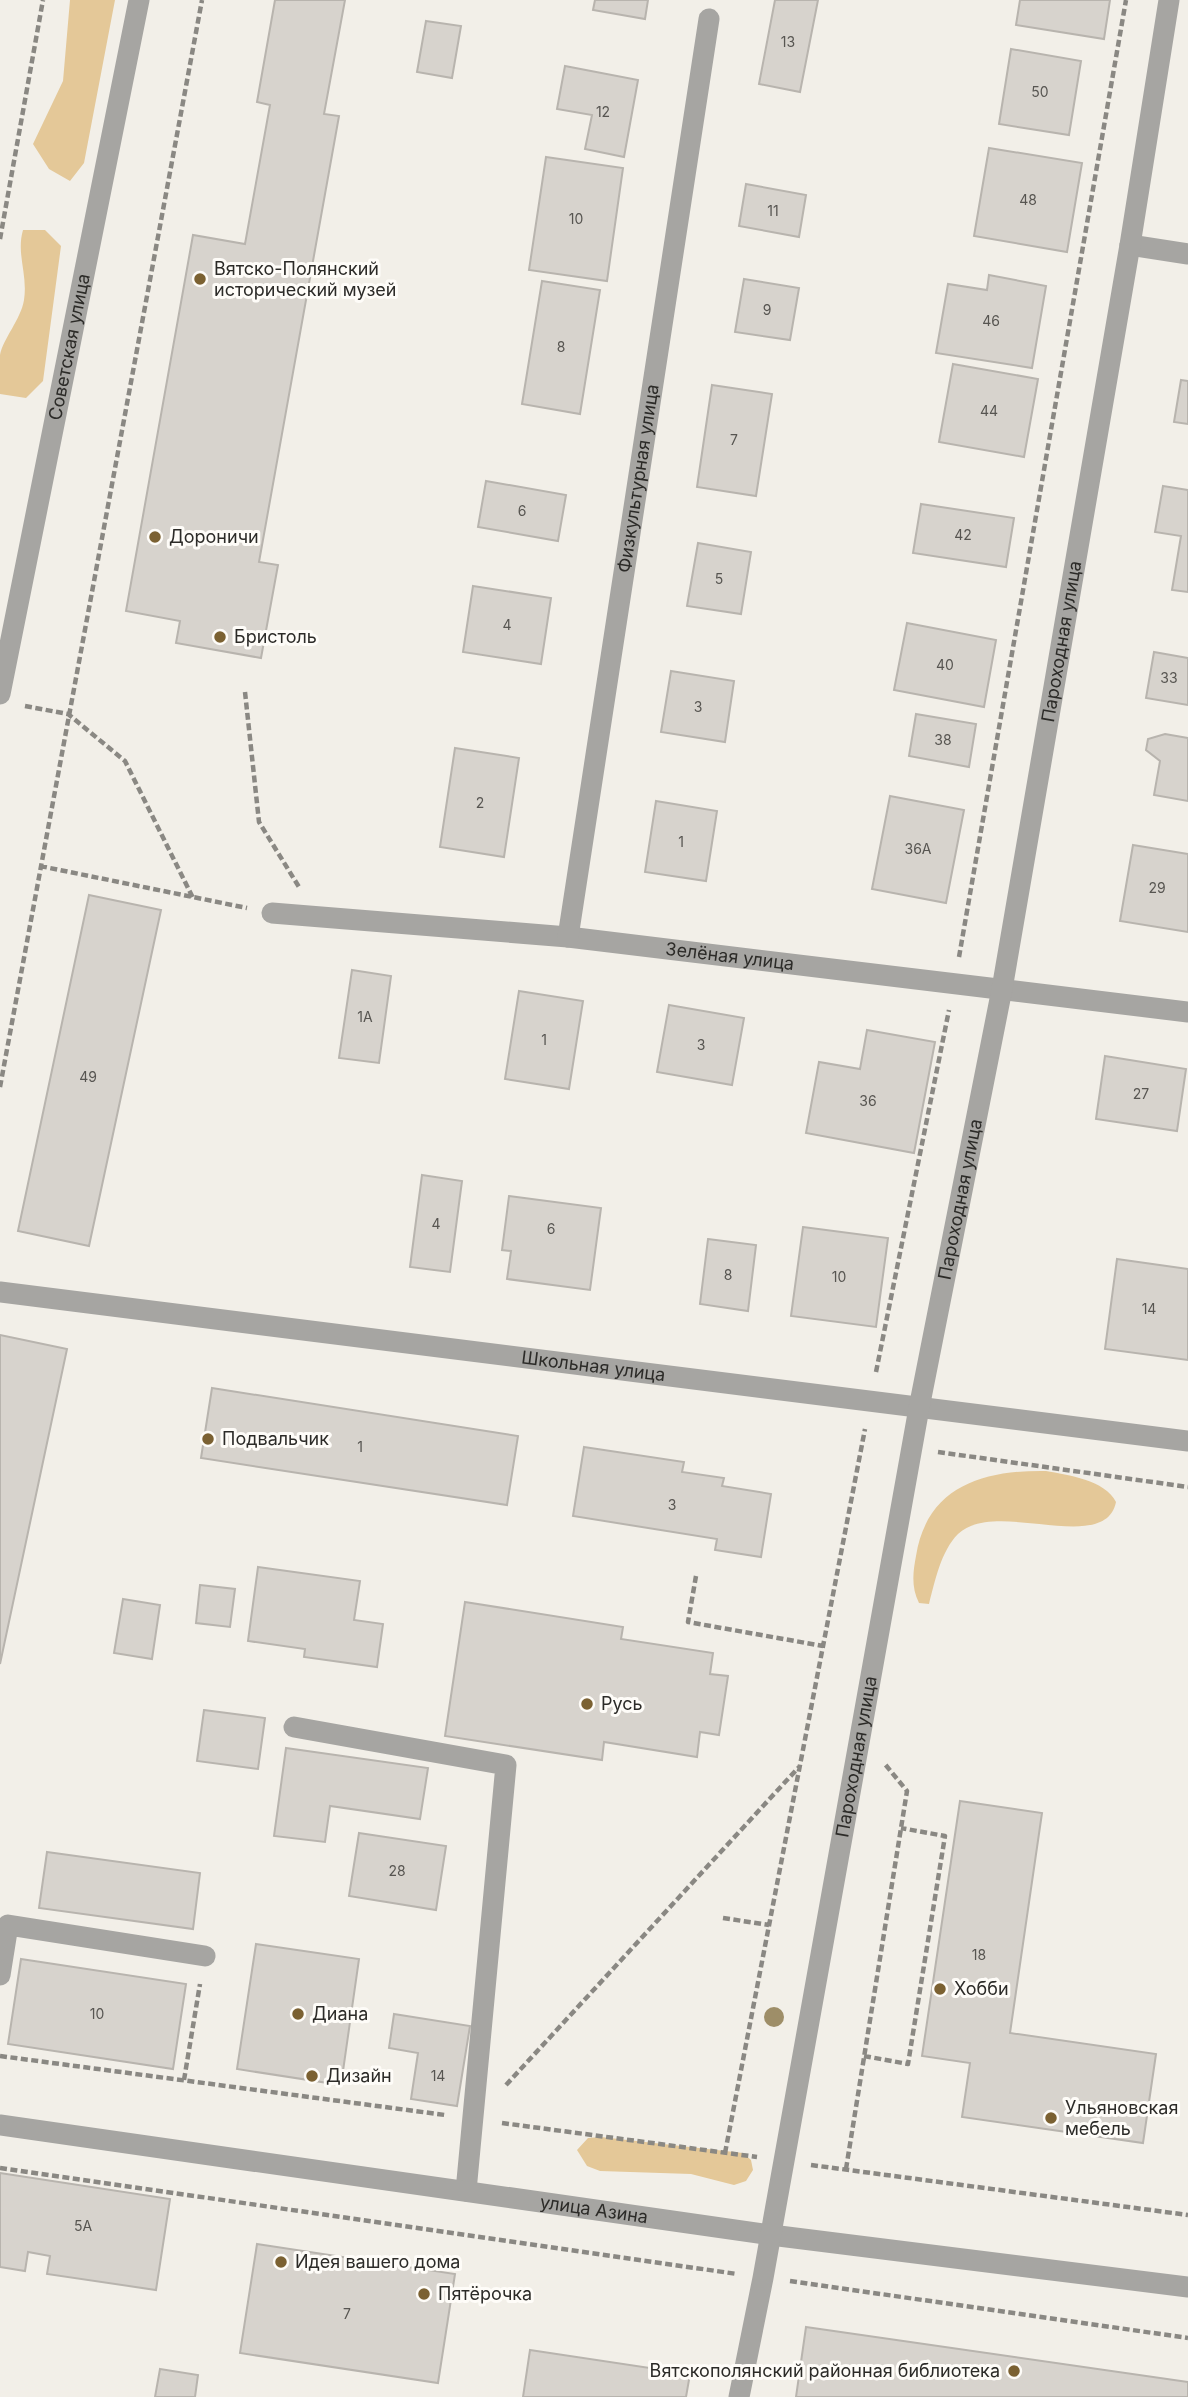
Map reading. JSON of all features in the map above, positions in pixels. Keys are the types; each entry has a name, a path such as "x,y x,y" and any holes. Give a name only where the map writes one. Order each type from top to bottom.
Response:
{"street":[{"name":"Советская улица","path":"7,699 5,648 139,0"},
{"name":"Пароходная улица","path":"739,2397 764,2278 919,1408 1002,989 1130,245 1169,0"},
{"name":"Физкультурная улица","path":"568,937 709,19"},
{"path":"1130,245 1188,254"},
{"name":"Зелёная улица","path":"272,913 568,937 1188,1012"},
{"name":"Школьная улица","path":"0,1292 1188,1441"},
{"path":"294,1727 506,1765 467,2191"},
{"path":"0,1975 8,1925 205,1956"},
{"name":"улица Азина","path":"0,2125 771,2235 1188,2287"}],"path":[{"path":"0,239 43,0"},
{"path":"0,1087 202,0"},
{"path":"725,2153 870,1401 954,983 1126,0"},
{"path":"245,692 258,822 282,864 320,917"},
{"path":"7,699 68,714 125,761 194,898"},
{"path":"40,866 237,906"},
{"path":"852,1427 865,1429 912,1449 1188,1486"},
{"path":"696,1576 688,1622 823,1646"},
{"path":"474,2119 800,1766"},
{"path":"846,2169 907,1791"},
{"path":"864,2056 908,2064 945,1836 901,1828"},
{"path":"723,1918 769,1926"},
{"path":"184,2080 205,1956"},
{"path":"0,2056 1188,2215"},
{"path":"0,2168 1188,2338"}],"shaded area":[{"path":"70,0 115,0 84,163 70,181 49,169 33,144 63,81"},
{"path":"23,230 45,230 61,246 43,381 26,398 0,394 0,355 24,300 21,247"},
{"path":"1023,1471 1065,1474 1104,1488 1116,1502 1108,1517 1092,1525 997,1521 975,1525 958,1534 952,1541 939,1567 929,1604 919,1603 914,1574 922,1532 932,1513 946,1498 981,1479"},
{"path":"601,2137 743,2153 751,2160 753,2170 746,2181 734,2185 691,2174 600,2171 587,2166 577,2150 588,2138"}],"building":[{"path":"275,0 345,0 324,114 339,116 259,562 278,565 261,658 176,643 180,621 126,611 193,235 245,244 270,105 257,102"},
{"path":"595,0 648,0 645,19 593,10"},
{"path":"775,0 818,0 800,92 759,84"},
{"path":"1020,0 1110,0 1104,39 1016,25"},
{"path":"426,21 461,26 452,78 417,72"},
{"path":"1011,49 1081,61 1069,135 999,124"},
{"path":"565,66 638,80 624,157 585,149 592,115 557,109"},
{"path":"989,148 1082,163 1067,252 974,236"},
{"path":"546,157 623,168 607,281 529,270"},
{"path":"746,184 806,195 799,237 739,226"},
{"path":"989,275 1046,286 1032,368 936,353 948,284 987,290"},
{"path":"744,279 799,288 790,340 735,332"},
{"path":"542,281 600,290 580,414 522,404"},
{"path":"953,364 1038,379 1024,457 939,442"},
{"path":"1181,380 1188,381 1188,424 1174,422"},
{"path":"712,385 772,394 756,496 697,487"},
{"path":"486,481 566,495 558,541 478,527"},
{"path":"1163,486 1188,490 1188,592 1172,590 1181,536 1155,532"},
{"path":"921,504 1014,518 1006,567 913,553"},
{"path":"698,543 751,552 741,614 687,606"},
{"path":"473,586 551,598 541,664 463,652"},
{"path":"907,623 996,640 984,707 894,690"},
{"path":"1154,652 1188,658 1188,705 1146,698"},
{"path":"671,671 734,681 725,742 661,732"},
{"path":"916,714 976,724 969,767 909,756"},
{"path":"1165,734 1188,738 1188,801 1154,795 1160,761 1146,750 1148,739"},
{"path":"455,748 519,758 504,857 440,847"},
{"path":"890,796 964,810 946,903 872,889"},
{"path":"656,801 717,811 706,881 645,872"},
{"path":"1133,845 1188,854 1188,932 1120,921"},
{"path":"89,895 161,910 89,1246 18,1231"},
{"path":"352,970 391,976 379,1063 339,1058"},
{"path":"519,991 583,1001 569,1089 505,1079"},
{"path":"669,1005 744,1018 732,1085 657,1072"},
{"path":"867,1030 935,1042 914,1153 806,1133 819,1062 860,1069"},
{"path":"1105,1056 1186,1069 1177,1131 1096,1119"},
{"path":"422,1175 462,1181 450,1272 410,1267"},
{"path":"509,1196 601,1208 590,1290 507,1279 511,1251 502,1250"},
{"path":"803,1227 888,1238 876,1327 791,1316"},
{"path":"708,1239 756,1245 748,1311 700,1304"},
{"path":"1117,1259 1188,1269 1188,1360 1105,1349"},
{"path":"0,1335 67,1349 0,1664"},
{"path":"212,1388 518,1436 507,1505 201,1458"},
{"path":"584,1447 684,1462 682,1472 724,1478 722,1486 771,1494 761,1557 715,1550 717,1539 573,1516"},
{"path":"258,1567 360,1581 354,1620 383,1624 377,1667 304,1657 305,1649 248,1641"},
{"path":"200,1585 235,1589 230,1627 196,1623"},
{"path":"123,1599 160,1605 152,1659 114,1653"},
{"name":"Русь","path":"465,1602 623,1627 621,1639 713,1653 710,1674 728,1676 719,1735 700,1732 697,1757 604,1742 602,1760 445,1736"},
{"path":"204,1710 265,1718 258,1769 197,1761"},
{"path":"286,1748 428,1768 420,1819 330,1806 325,1842 274,1836"},
{"path":"960,1801 1042,1813 1010,2033 1156,2054 1143,2143 962,2117 970,2063 922,2056"},
{"path":"359,1833 446,1846 436,1910 349,1896"},
{"path":"47,1852 200,1873 193,1929 39,1908"},
{"name":"Диана","path":"256,1944 359,1959 341,2085 237,2069"},
{"path":"21,1959 186,1984 173,2069 8,2044"},
{"path":"394,2014 470,2026 457,2106 411,2099 418,2053 389,2048"},
{"path":"0,2173 170,2199 156,2290 47,2274 50,2256 28,2252 25,2271 0,2267"},
{"path":"257,2244 455,2274 438,2383 240,2353"},
{"path":"806,2327 1188,2382 1188,2397 796,2397"},
{"path":"530,2350 690,2374 686,2397 523,2397"},
{"path":"160,2369 198,2375 195,2397 155,2397"}],"place":[{"name":"Вятско-Полянский исторический музей","path":"200,279"},
{"name":"Дороничи","path":"155,537"},
{"name":"Бристоль","path":"220,637"},
{"name":"Подвальчик","path":"208,1439"},
{"name":"Русь","path":"587,1704"},
{"name":"Хобби","path":"940,1989"},
{"name":"Диана","path":"298,2014"},
{"name":"Дизайн","path":"312,2076"},
{"name":"Ульяновская мебель","path":"1051,2118"},
{"name":"Идея вашего дома","path":"281,2262"},
{"name":"Пятёрочка","path":"424,2294"},
{"name":"Вятскополянский районная библиотека","path":"1014,2371"}]}
